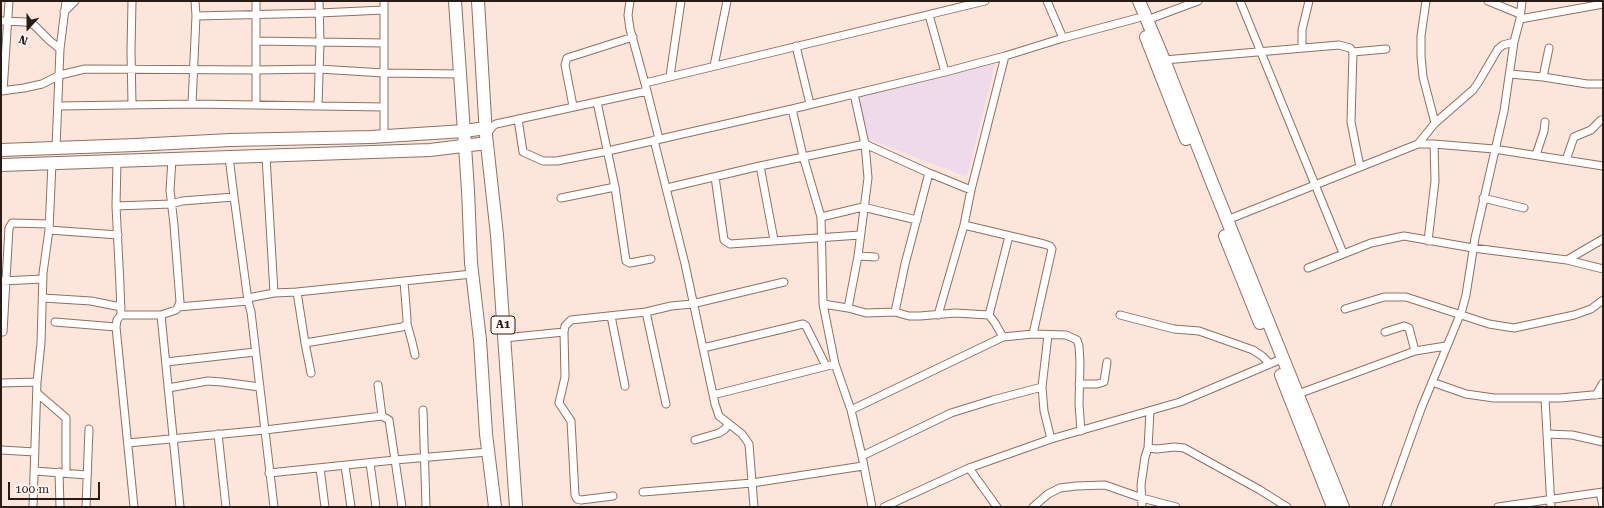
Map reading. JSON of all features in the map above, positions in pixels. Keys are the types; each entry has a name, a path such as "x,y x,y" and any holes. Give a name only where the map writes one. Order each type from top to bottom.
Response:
{"main road":[{"name":"A1","path":"455,1 472,274 484,378 488,452 495,507"},
{"name":"A1","path":"478,1 486,136 496,236 516,507"},
{"path":"1130,1 1142,19 1164,60 1227,220 1276,361 1298,394 1344,507"},
{"path":"1139,1 1142,19 1221,222 1236,267 1276,361 1333,507"},
{"path":"1,150 230,140 384,137 464,132 486,136"},
{"path":"1,165 430,150 465,145 486,136"}],"street":[{"path":"9,1 4,22 2,91 42,84 60,75 85,69 319,69 384,73 460,74"},
{"path":"56,148 60,49 66,1"},
{"path":"64,12 75,1"},
{"path":"132,1 132,105"},
{"path":"192,104 196,1"},
{"path":"256,1 256,105"},
{"path":"318,106 320,42 319,1"},
{"path":"384,1 384,137"},
{"path":"630,1 628,15 647,91 656,140 703,348 714,404 719,416 742,434 749,444 754,507"},
{"path":"670,76 681,1"},
{"path":"714,66 727,1"},
{"path":"645,83 985,1"},
{"path":"1047,1 1063,38"},
{"path":"518,119 523,152 543,161 556,161 608,151 792,109 945,72 1005,56 1063,38 1142,19 1198,1"},
{"path":"1242,1 1343,253"},
{"path":"1302,48 1302,24 1309,1"},
{"path":"1426,1 1421,36 1421,56 1423,77 1435,123"},
{"path":"1488,1 1520,17 1592,4 1603,4"},
{"path":"1386,507 1432,382 1460,314 1469,281 1473,248 1483,198 1504,111 1514,42 1522,1"},
{"path":"196,16 384,10"},
{"path":"929,15 945,72"},
{"path":"4,22 26,22 34,25 60,49"},
{"path":"573,106 565,65 567,58 633,37"},
{"path":"256,41 384,42"},
{"path":"1418,144 1435,123 1473,90 1498,49 1503,45 1514,42"},
{"path":"1164,60 1339,45 1350,48 1353,52 1351,122 1360,167"},
{"path":"796,46 810,104"},
{"path":"1543,77 1549,48"},
{"path":"1353,52 1386,49"},
{"path":"938,316 964,225 971,190 1005,56"},
{"path":"1510,74 1543,77 1588,84 1601,84"},
{"path":"486,136 496,124 647,91"},
{"path":"848,308 858,256 868,178 865,144 854,94"},
{"path":"597,102 615,188 626,261 630,263 651,260"},
{"path":"58,106 192,104 384,107"},
{"path":"792,109 803,156 821,217 822,304 835,364 851,410 872,507"},
{"path":"1566,160 1574,137 1591,130 1601,120"},
{"path":"1536,155 1544,131 1545,122"},
{"path":"667,188 803,156 865,144 971,190"},
{"path":"1227,220 1418,144 1494,149 1603,166"},
{"path":"1428,241 1435,181 1434,144"},
{"path":"266,156 274,293"},
{"path":"229,157 251,312 274,507"},
{"path":"121,315 162,315 176,310 178,306 179,294 170,190 172,159"},
{"path":"117,161 116,206 121,315 117,320 116,327 134,507"},
{"path":"32,507 36,452 37,382 41,343 43,279 49,227 52,164"},
{"path":"760,166 774,240"},
{"path":"895,312 916,220 929,173"},
{"path":"715,177 724,240 726,243 730,244 860,235"},
{"path":"561,198 615,188"},
{"path":"116,206 171,204 182,201 234,197"},
{"path":"1483,198 1524,208"},
{"path":"821,217 864,207 916,220"},
{"path":"3,332 3,282 9,228 12,223 118,235"},
{"path":"964,225 1044,244 1050,246 1052,249 1033,334"},
{"path":"989,315 1009,236"},
{"path":"1308,268 1371,243 1404,236 1473,248 1567,260 1603,269"},
{"path":"1567,260 1603,239"},
{"path":"858,256 875,257"},
{"path":"178,306 248,299 274,293 297,292 472,274"},
{"path":"3,282 43,279"},
{"path":"404,281 407,324 415,355"},
{"path":"613,496 582,500 577,499 575,495 571,421 559,402 565,377 565,326 571,320 646,312 671,306 692,304 784,282"},
{"path":"297,292 305,343 312,373"},
{"path":"1345,309 1384,297 1398,296 1406,297 1489,324 1514,328 1574,315 1590,309 1603,300"},
{"path":"42,298 91,301 120,308"},
{"path":"822,304 848,308 866,313 895,312 909,316 938,316 955,313 989,315 1003,337"},
{"path":"646,312 666,404"},
{"path":"162,315 180,507"},
{"path":"1120,315 1174,329 1199,331 1253,350 1262,356 1276,361"},
{"path":"611,316 626,386"},
{"path":"54,322 116,327"},
{"path":"305,343 402,327 407,324"},
{"path":"703,348 803,324 806,326 826,366"},
{"path":"1385,332 1404,326 1409,328 1415,351"},
{"path":"504,338 564,332"},
{"path":"851,410 1003,337 1033,334 1066,335 1077,340 1079,346 1081,430"},
{"path":"1048,335 1042,388 1044,411 1051,439"},
{"path":"1298,394 1415,351 1446,346"},
{"path":"166,362 255,352"},
{"path":"884,507 969,468 1051,439 1180,402 1276,361"},
{"path":"1079,384 1097,384 1104,382 1107,362"},
{"path":"713,395 835,364"},
{"path":"168,388 208,381 260,387"},
{"path":"1,383 37,382"},
{"path":"1432,382 1456,392 1494,398 1546,398 1599,394 1603,383"},
{"path":"378,385 382,416"},
{"path":"862,456 951,413 993,400 1042,388"},
{"path":"37,392 66,418 60,507"},
{"path":"1546,398 1551,507"},
{"path":"423,410 426,507"},
{"path":"1142,507 1142,470 1148,448 1150,411"},
{"path":"128,442 265,430 382,416 390,420 402,507"},
{"path":"695,440 719,434 728,424"},
{"path":"86,507 86,475 89,429"},
{"path":"218,434 226,507"},
{"path":"1547,434 1572,435 1603,442"},
{"path":"1148,448 1184,448 1260,490 1287,507"},
{"path":"1,450 36,452"},
{"path":"269,473 488,452"},
{"path":"370,463 376,507"},
{"path":"345,466 351,507"},
{"path":"643,492 752,483 863,466"},
{"path":"320,468 325,507"},
{"path":"969,468 997,507"},
{"path":"35,471 86,475"},
{"path":"1033,507 1054,490 1076,486 1109,486 1142,498 1176,507"},
{"path":"1498,507 1602,492 1603,506"}],"shaded area":[{"path":"995,64 967,177 865,138 860,97"}]}
